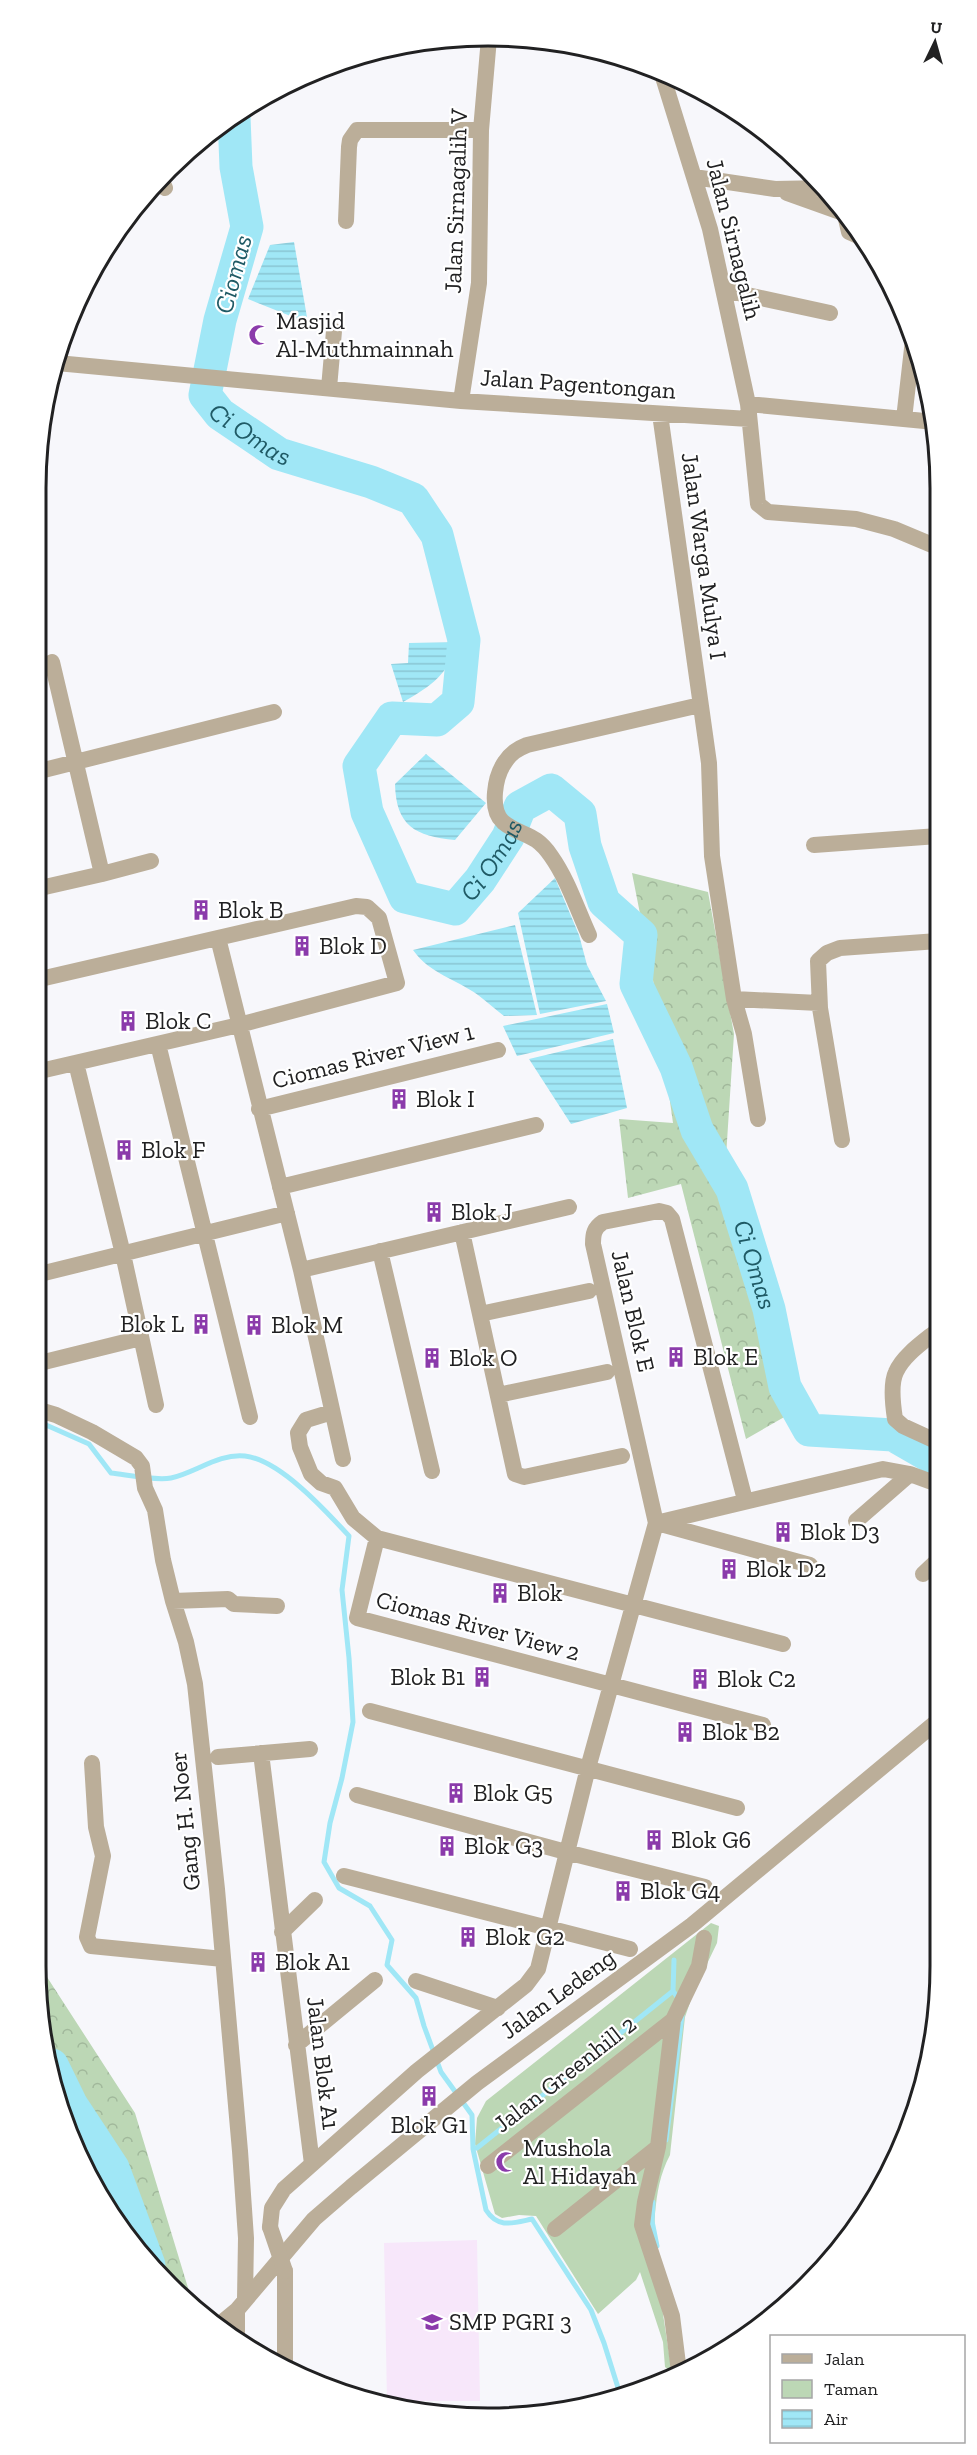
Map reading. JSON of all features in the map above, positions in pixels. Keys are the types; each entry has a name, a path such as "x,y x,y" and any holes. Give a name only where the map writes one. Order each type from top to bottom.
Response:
{"street":[{"name":"Jalan Sirnagalih V","path":"461,401 479,283 481,130 488,46"},
{"name":"Jalan Sirnagalih","path":"665,83 710,229 724,290 749,411 756,498 761,509 768,512 856,519 876,523 930,544"},
{"path":"346,221 349,147 350,140 357,130 481,130"},
{"path":"694,177 775,189 813,188"},
{"path":"775,189 830,209"},
{"path":"724,290 830,313"},
{"path":"329,388 334,331"},
{"path":"904,419 911,359"},
{"name":"Jalan Pagentongan","path":"65,364 461,401 660,414 749,411 925,421"},
{"name":"Jalan Warga Mulya I","path":"660,414 709,763 712,856 734,999 744,1034 758,1119"},
{"path":"52,662 102,874"},
{"path":"589,936 558,867 545,848 537,839 504,823 497,812 495,794 500,769 517,749 700,705"},
{"path":"46,770 274,712"},
{"path":"814,845 930,837"},
{"path":"46,887 151,861"},
{"path":"46,978 356,906 367,907 379,918 397,983 239,1025 46,1070"},
{"name":"Ciomas River View 1","path":"218,938 301,1270 343,1459"},
{"path":"842,1140 819,1003 818,961 827,953 840,948 930,942"},
{"path":"734,999 819,1003"},
{"path":"158,1044 250,1417"},
{"name":"Ciomas River View 1","path":"259,1108 498,1050"},
{"path":"76,1063 123,1254 156,1405"},
{"path":"280,1187 536,1125"},
{"path":"301,1270 568,1207"},
{"name":"Jalan Blok E","path":"656,1523 593,1244 593,1233 603,1222 659,1211 667,1213 672,1219 745,1500"},
{"path":"46,1269 123,1254 287,1213"},
{"path":"462,1232 515,1474 524,1477 622,1456"},
{"path":"380,1251 432,1471"},
{"path":"480,1314 589,1291"},
{"path":"930,1337 904,1360 896,1371 894,1392 897,1422 930,1438"},
{"path":"46,1362 141,1338"},
{"path":"498,1395 607,1372"},
{"name":"Gang H. Noer","path":"46,1412 92,1432 136,1458 142,1466 145,1488 155,1510 163,1560 195,1684 223,1959 246,2238 238,2330"},
{"path":"332,1412 306,1420 298,1433 300,1447 311,1474 321,1483 335,1488 353,1518 376,1538 783,1644"},
{"path":"656,1523 883,1469 910,1474 930,1481"},
{"path":"856,1521 910,1474"},
{"path":"656,1523 810,1565"},
{"path":"285,2359 285,2271 270,2227 272,2208 284,2189 417,2071 526,1985 538,1969 588,1768 656,1523"},
{"name":"Ciomas River View 2","path":"376,1538 357,1618 763,1725"},
{"path":"923,1574 930,1567"},
{"path":"173,1601 228,1599 234,1604 277,1606"},
{"path":"370,1711 737,1808"},
{"name":"Jalan Ledeng","path":"224,2320 241,2304 314,2219 452,2103 692,1925 930,1727"},
{"path":"218,1757 310,1749"},
{"name":"Jalan Blok A1","path":"261,1753 312,2164"},
{"path":"92,1763 96,1827 103,1857 87,1937 91,1946 223,1959"},
{"path":"357,1795 705,1887"},
{"path":"344,1876 630,1949"},
{"path":"282,1932 315,1900"},
{"path":"678,2366 672,2316 642,2225 658,2146 674,2016 699,1966 704,1938"},
{"path":"296,2045 375,1980"},
{"path":"416,1981 498,2008"},
{"name":"Jalan Greenhill 2","path":"488,2166 674,2016"},
{"path":"555,2229 658,2146"}],"shaded area":[{"name":"SMP PGRI 3","path":"477,2240 480,2401 408,2401 387,2396 384,2243"}],"green space":[{"path":"632,873 708,892 734,1034 724,1187 786,1416 746,1439 681,1184 628,1198 619,1119 673,1123 653,980"},
{"path":"711,1923 719,1926 717,1943 694,1991 685,2017 670,2155 658,2191 655,2214 652,2242 671,2369 669,2370 665,2367 663,2342 640,2272 636,2280 598,2314 536,2216 519,2215 502,2218 495,2214 475,2144 477,2118 486,2101"},
{"path":"46,1976 135,2113 189,2291 156,2258 121,2212 106,2188 80,2136 55,2053"}],"water":[{"path":"294,242 308,323 248,299 270,245"},
{"path":"459,642 449,663 438,678 403,702 391,664 408,663 409,643"},
{"path":"426,754 486,803 455,840 419,832 410,826 399,810 395,784"},
{"path":"555,878 579,935 587,965 606,1001 540,1014 518,913"},
{"path":"515,925 537,1015 504,1016 470,989 435,971 413,950"},
{"path":"607,1004 614,1033 517,1056 503,1026"},
{"path":"613,1039 627,1108 571,1124 529,1059"}],"waterway":[{"name":"Ci Omas","path":"234,127 236,167 247,227 220,320 205,395 220,414 279,454 371,482 413,499 437,535 464,640 458,702 437,720 392,718 359,766 367,812 405,897 455,909 480,880 508,837 520,807 551,790 580,814 585,846 604,902 641,935 636,984 676,1067 697,1130 732,1189 769,1309 785,1387 809,1430 893,1435 930,1456"},
{"path":"46,1425 89,1444 111,1473 165,1479 226,1457 245,1456 259,1460 287,1476 302,1488 349,1536 342,1590 353,1722 330,1823 324,1862 339,1888 370,1906 392,1940 387,1965 416,1998 441,2072 472,2115 473,2149 486,2210 496,2220 506,2223 532,2219 591,2310 618,2389"},
{"path":"674,1960 673,1991 680,2001"},
{"path":"477,2148 673,1991"},
{"path":"666,2140 682,2016"},
{"path":"65,2092 113,2168 138,2237"},
{"path":"653,2202 652,2221 657,2246"}],"place":[{"name":"Masjid Al-Muthmainnah","path":"259,335"},
{"name":"Blok B","path":"201,910"},
{"name":"Blok D","path":"302,946"},
{"name":"Blok C","path":"128,1021"},
{"name":"Blok I","path":"399,1099"},
{"name":"Blok F","path":"124,1150"},
{"name":"Blok J","path":"434,1212"},
{"name":"Blok L","path":"201,1324"},
{"name":"Blok M","path":"254,1325"},
{"name":"Blok E","path":"676,1357"},
{"name":"Blok O","path":"432,1358"},
{"name":"Blok D3","path":"783,1532"},
{"name":"Blok D2","path":"729,1569"},
{"name":"Blok","path":"500,1593"},
{"name":"Blok B1","path":"482,1677"},
{"name":"Blok C2","path":"700,1679"},
{"name":"Blok B2","path":"685,1732"},
{"name":"Blok G5","path":"456,1793"},
{"name":"Blok G6","path":"654,1840"},
{"name":"Blok G3","path":"447,1846"},
{"name":"Blok G4","path":"623,1891"},
{"name":"Blok G2","path":"468,1937"},
{"name":"Blok A1","path":"258,1962"},
{"name":"Blok G1","path":"429,2096"},
{"name":"Mushola Al Hidayah","path":"506,2162"},
{"name":"SMP PGRI 3","path":"432,2322"}],"water label":[{"name":"Ciomas","path":"233,274"}]}
